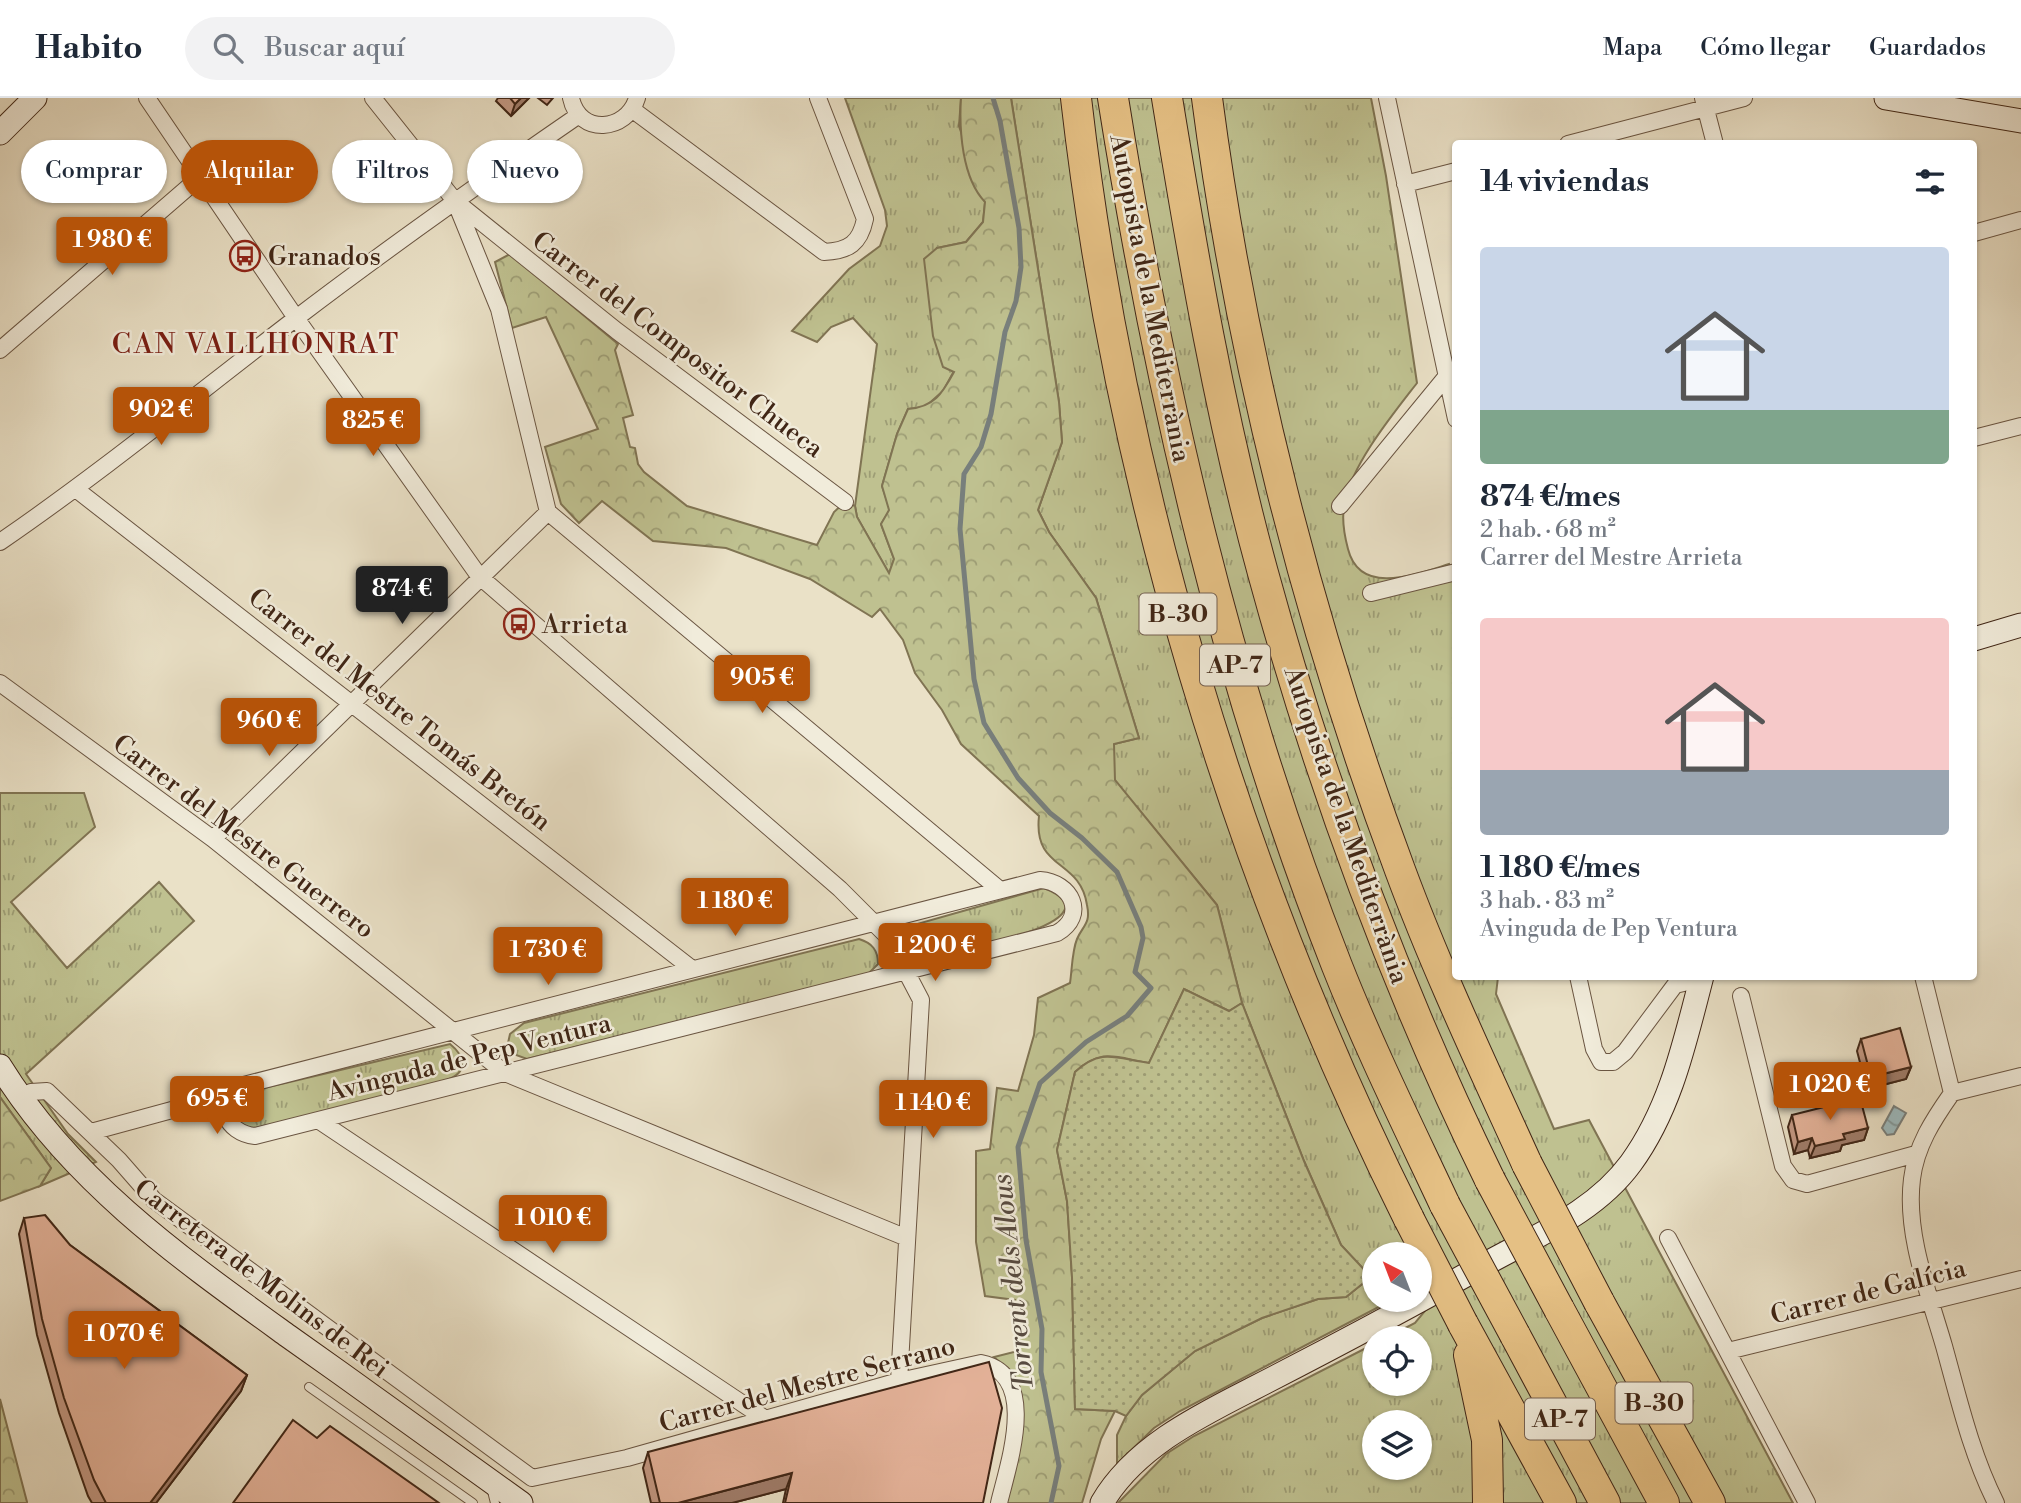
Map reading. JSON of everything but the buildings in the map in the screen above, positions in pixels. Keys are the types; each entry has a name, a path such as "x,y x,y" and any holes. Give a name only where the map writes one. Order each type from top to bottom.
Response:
{"highway":[{"path":"1062,98 1088,198"},
{"name":"B-30","path":"1076,98 1088,198 1143,476 1186,643 1249,838 1355,1110 1463,1324 1476,1362 1487,1440 1488,1503"},
{"name":"Autopista de la Mediterrània","path":"1113,98 1168,402 1192,510 1246,701 1338,968 1445,1205 1605,1503"},
{"name":"Autopista de la Mediterrània","path":"1167,98 1197,282 1230,440 1291,671 1338,817 1380,930 1450,1098 1490,1180 1664,1503"},
{"name":"B-30","path":"1207,98 1244,324 1270,446 1329,662 1401,872 1444,979 1527,1164 1599,1302 1710,1503"},
{"path":"1218,98 1228,220"},
{"name":"B-30","path":"1476,1362 1561,1503"}],"street":[{"path":"0,133 35,98"},
{"path":"147,98 181,148"},
{"name":"Carrer del Compositor Chueca","path":"373,98 455,201 617,331 845,502"},
{"path":"571,98 579,115 590,124 602,126 624,120 635,104 824,252 840,251 852,247 862,234 865,219 818,98"},
{"path":"1340,506 1451,372 1387,98"},
{"path":"1581,140 1704,104 1744,98"},
{"path":"1886,98 2021,121"},
{"path":"1704,104 1714,140"},
{"path":"0,542 77,489 296,318 455,201 579,115"},
{"path":"1405,184 1452,172"},
{"path":"0,350 181,194"},
{"path":"455,201 499,309 548,512 1000,890"},
{"path":"219,203 296,318 479,576 876,922 888,937 921,1000 899,1381"},
{"path":"1977,232 2021,220"},
{"path":"1977,437 2021,426"},
{"name":"Carrer del Mestre Tomás Bretón","path":"77,489 691,968"},
{"path":"213,839 479,576 548,512"},
{"path":"1371,593 1452,573"},
{"path":"1977,638 2021,625"},
{"name":"Carrer del Mestre Guerrero","path":"0,683 213,839 505,1073 907,1238"},
{"name":"Avinguda de Pep Ventura","path":"1040,880 1053,881 1064,887 1072,899 1075,909 1072,920 1056,933 255,1136 245,1135 231,1125 222,1106 226,1097 240,1086 1000,890 1040,880"},
{"path":"1579,980 1594,1049 1601,1062 1613,1062 1625,1052 1675,985 1694,980"},
{"path":"1102,1503 1121,1477 1151,1449 1191,1422 1393,1316 1599,1198 1631,1163 1660,1113 1679,1062 1701,980"},
{"path":"1924,980 1952,1093"},
{"path":"1741,996 1783,1166 1793,1180 1807,1184 1916,1154"},
{"name":"Carretera de Molins de Rei","path":"0,1066 20,1097 88,1177 155,1238 521,1503"},
{"path":"1996,1503 1979,1468 1931,1300 1910,1206 1916,1154 1931,1123 1952,1093 2021,1076"},
{"path":"20,1097 31,1092 47,1091 91,1132 205,1101 222,1106"},
{"path":"318,1120 767,1420"},
{"name":"Carrer del Mestre Serrano","path":"91,1132 154,1200 532,1478 627,1458 899,1381 981,1363 995,1366 1002,1372 1014,1397 1016,1433 999,1503"},
{"path":"1668,1238 1807,1503"},
{"name":"Carrer de Galícia","path":"1728,1351 2021,1279"}],"lane":[{"path":"309,1387 473,1503"},
{"path":"489,1480 495,1503"}],"green space":[{"path":"845,98 961,98 959,126 985,202 983,222 966,242 937,248 954,371 943,391 925,407 908,409 897,434 882,486 890,510 881,524 894,559 889,574 857,517 855,506 877,344 853,318 831,327 817,342 792,331 849,269 880,246 887,226 885,210"},
{"path":"961,98 1011,98 1059,402 1062,442 1038,510 1049,532 1096,598 1139,738 1114,744 1115,780 1217,905 1242,1003 1229,1011 1184,989 1149,1063 1110,1056 1093,1059 1075,1072 1057,1150 1067,1201 1075,1409 1115,1411 1101,1439 1082,1503 1005,1503 1011,1373 994,1357 1018,1351 1015,1300 985,1296 976,1242 976,1151 990,1149 997,1088 1018,1091 1034,1035 1038,998 1070,983 1075,944 1088,916 1083,890 1076,879 1050,856 1043,846 1039,834 1039,816 961,744 942,710 915,673 903,640 880,609 872,617 810,579 726,548 653,541 602,501 579,523 561,504 545,447 598,429 546,317 512,328 495,262 510,254 618,344 615,350 633,415 623,418 630,447 635,448 638,464 644,472 687,506 817,545 834,512 845,502 855,506 857,517 889,573 894,559 881,524 889,510 882,486 897,434 908,409 917,408 936,398 954,372 943,367 933,336 924,259 937,248 966,242 983,222 985,202 971,180 964,153"},
{"path":"1011,98 1371,98 1386,176 1417,383 1375,440 1356,472 1345,502 1344,526 1354,564 1364,573 1391,578 1421,573 1449,564 1452,576 1452,980 1498,980 1496,994 1554,1129 1589,1120 1793,1503 1118,1503 1166,1454 1194,1436 1362,1350 1362,1396 1432,1396 1432,1326 1409,1326 1424,1312 1432,1312 1432,1242 1362,1242 1362,1267 1341,1245 1304,1161 1242,1003 1217,905 1114,780 1114,744 1139,738 1096,598 1049,532 1038,510 1062,442 1059,402"},
{"path":"0,793 84,793 95,827 11,902 67,968 159,882 194,921 26,1074 68,1134 96,1162 40,1186 51,1168 0,1097"},
{"path":"1044,888 1063,901 1063,913 1048,924 993,943 926,958 914,950 908,941 907,937 917,924"},
{"path":"859,939 871,945 877,955 878,964 867,975 527,1059 516,1055 508,1043 510,1034 524,1023"},
{"path":"1184,989 1229,1011 1242,1003 1304,1161 1341,1245 1362,1267 1362,1284 1346,1297 1318,1299 1262,1318 1195,1351 1142,1395 1126,1416 1115,1411 1075,1409 1067,1201 1057,1150 1075,1072 1093,1059 1102,1057 1119,1057 1149,1063"},
{"path":"450,1044 462,1059 462,1064 459,1073 447,1080 252,1130 246,1129 234,1116 236,1099 243,1093"},
{"path":"0,1097 51,1168 40,1186 0,1201"},
{"path":"1362,1284 1362,1312 1369,1312 1180,1411 1154,1428 1117,1464 1117,1435 1126,1416 1142,1395 1195,1351 1262,1318 1318,1299 1346,1297"},
{"path":"0,1399 27,1502 27,1503 0,1503"}],"water":[{"path":"1894,1106 1906,1113 1894,1134 1887,1135 1882,1128"}],"waterway":[{"name":"Torrent dels Alous","path":"993,98 1000,121 1019,228 1021,267 1016,301 1005,332 991,414 981,447 964,474 960,529 974,679 984,723 1018,778 1050,813 1082,838 1117,872 1141,927 1143,938 1135,972 1151,988 1127,1016 1086,1042 1040,1083 1018,1147 1026,1240 1042,1329 1041,1372 1059,1466 1051,1503"}],"place":[{"name":"Granados","path":"245,256"},
{"name":"Arrieta","path":"519,624"}],"district":[{"name":"CAN VALLHONRAT","path":"256,343"}]}
